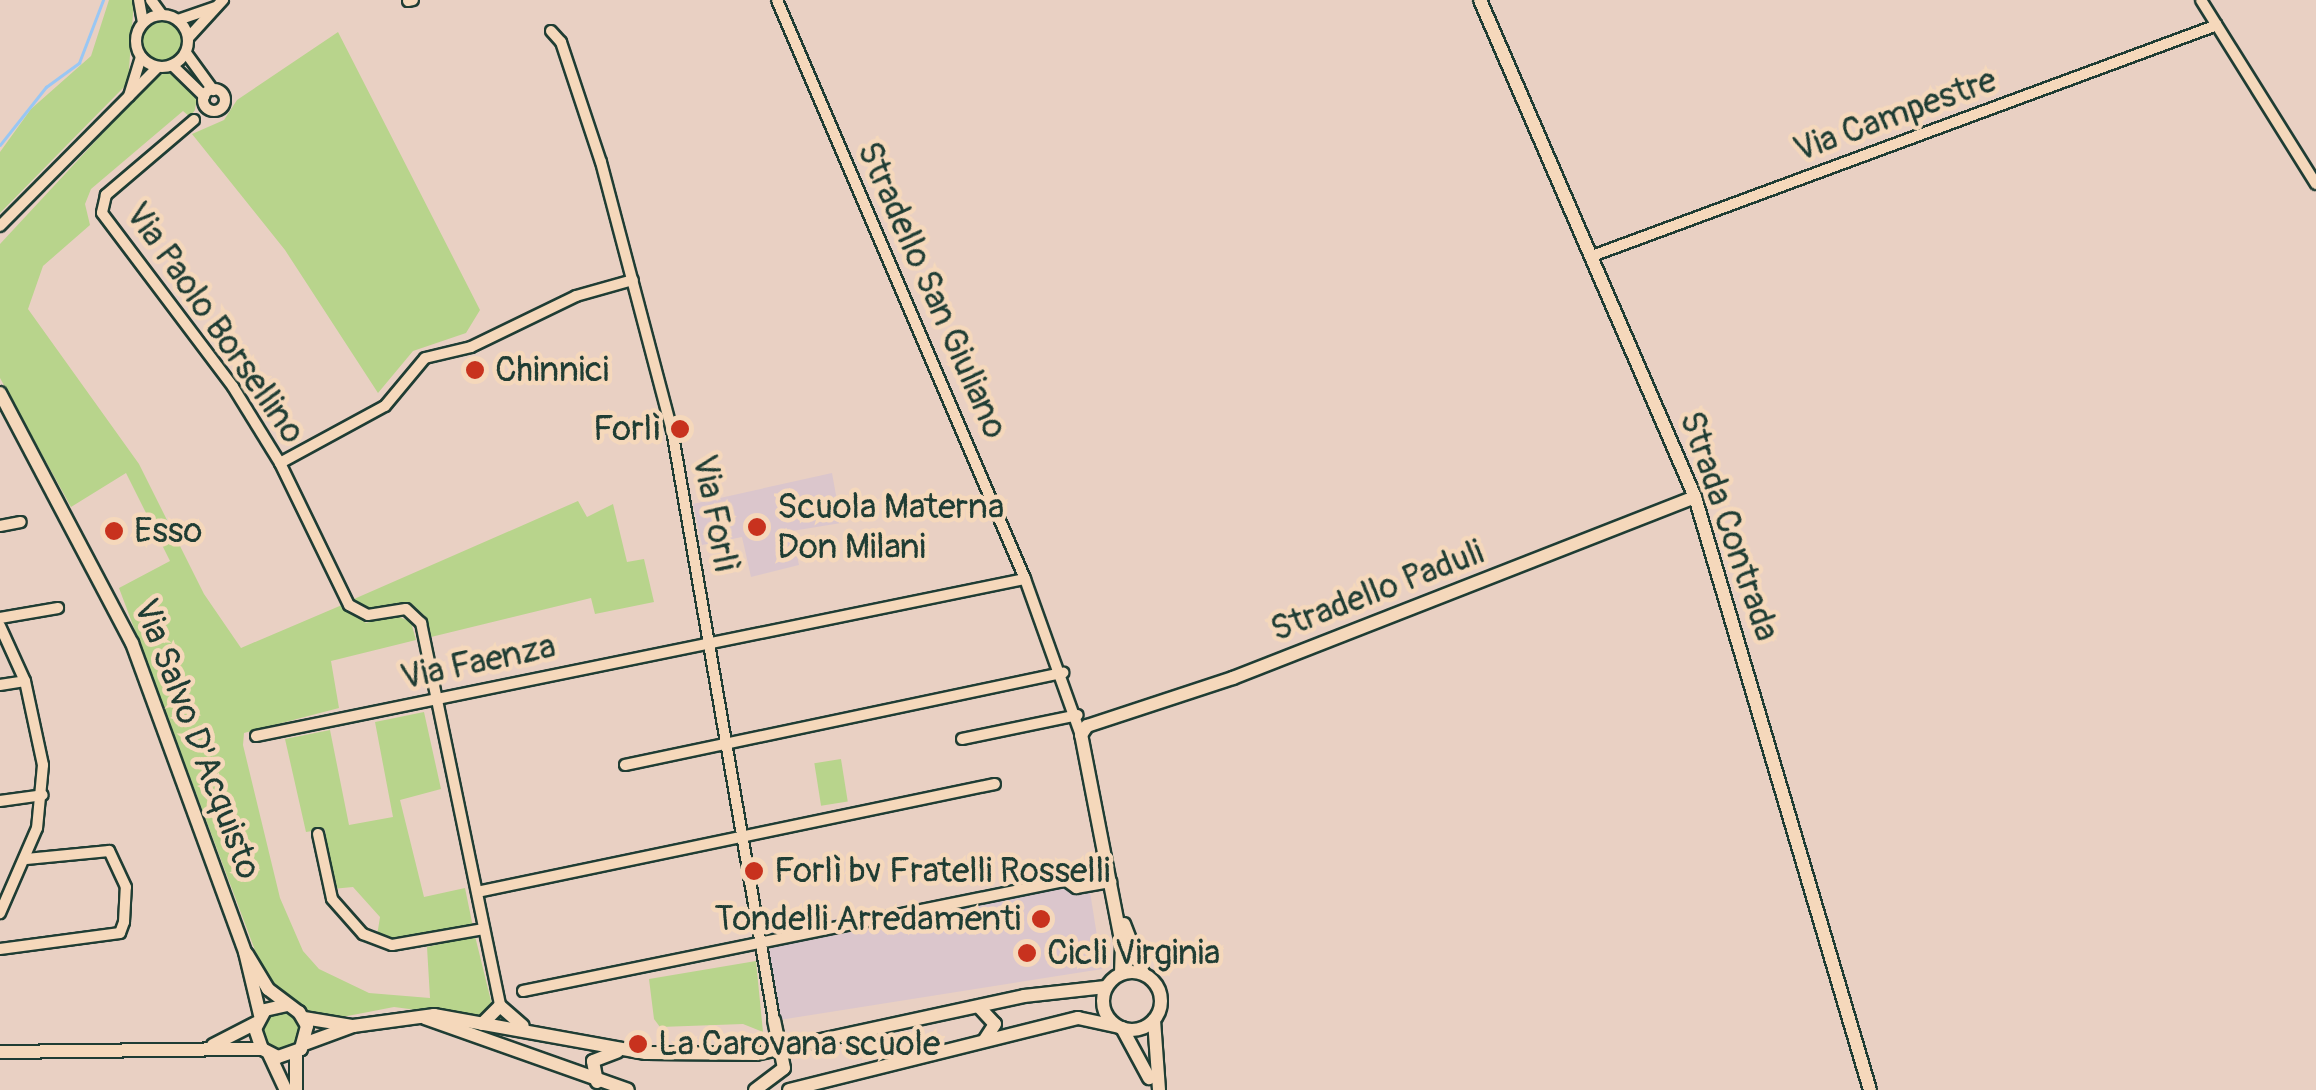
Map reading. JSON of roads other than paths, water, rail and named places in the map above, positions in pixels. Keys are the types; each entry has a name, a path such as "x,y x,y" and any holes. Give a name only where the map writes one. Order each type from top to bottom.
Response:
{"street":[{"path":"138,0 143,22"},
{"path":"150,0 160,14 178,20 220,3"},
{"name":"Stradello San Giuliano","path":"777,0 1064,673 1078,715 1111,884 1121,973"},
{"name":"Strada Contrada","path":"1480,0 1695,497 1870,1090"},
{"path":"2202,0 2316,184"},
{"path":"213,111 186,52 188,38 220,3"},
{"path":"129,96 141,57 136,36 143,22 160,14"},
{"path":"178,20 188,38"},
{"name":"Via Campestre","path":"1592,256 2217,25"},
{"name":"Via Forlì","path":"550,31 566,56 633,280 672,430 712,642 757,943 777,1026"},
{"path":"0,226 158,67 172,65 186,52"},
{"path":"141,57 158,67"},
{"path":"172,65 207,95 225,102 194,120"},
{"path":"194,120 207,95"},
{"name":"Via Paolo Borsellino","path":"194,120 106,196 100,208 191,325 280,463 352,609 368,615 400,607 421,623 437,699"},
{"path":"280,463 384,406 426,358 471,347 576,296 633,280"},
{"name":"Via Salvo D'Acquisto","path":"0,393 132,644 245,952 266,1052 286,1090"},
{"name":"Stradello Paduli","path":"1082,735 1091,724 1233,678 1695,497"},
{"path":"0,526 20,522"},
{"name":"Via Faenza","path":"256,736 1025,579"},
{"path":"0,618 58,608"},
{"path":"0,626 25,681 40,738 43,795 26,859 4,896 0,912"},
{"path":"625,765 1064,673"},
{"path":"0,685 25,681"},
{"path":"437,699 500,1006 512,1021 571,1038"},
{"path":"962,739 1078,715"},
{"path":"477,892 994,784"},
{"path":"0,801 43,795"},
{"path":"318,834 332,899 363,934 392,946 484,928"},
{"path":"0,949 120,934 127,912 122,871 105,848 26,859"},
{"path":"523,991 1070,883 1111,884"},
{"name":"Stradello San Giuliano","path":"1111,884 1143,973"},
{"name":"Via Salvo D'Acquisto","path":"245,952 287,1005 304,1018"},
{"path":"296,1090 304,1018 353,1026 424,1018 482,1024 634,1051 756,1054 980,1008 1106,987 1121,973 1143,973 1160,992 1154,1020 1156,1090"},
{"path":"1106,987 1104,1009 1139,1050 1156,1090"},
{"path":"212,1046 287,1005"},
{"path":"482,1024 500,1006"},
{"path":"958,1053 996,1031 992,1016 980,1008"},
{"path":"424,1018 628,1090"},
{"path":"789,1090 958,1053 1078,1018 1139,1029 1154,1020"},
{"path":"0,1052 47,1056 212,1046 266,1052 300,1048 353,1026"},
{"path":"777,1026 800,1041 861,1034"},
{"path":"754,1090 777,1079 784,1051 777,1026"},
{"path":"756,1054 771,1040 777,1026"},
{"path":"598,1082 597,1057 634,1051"}],"waterway":[{"path":"0,145 46,87 79,63 103,0"}],"place":[{"name":"Chinnici","path":"475,370"},
{"name":"Forlì","path":"680,429"},
{"name":"Scuola Materna Don Milani","path":"757,527"},
{"name":"Esso","path":"114,531"},
{"name":"Forlì bv Fratelli Rosselli","path":"754,871"},
{"name":"Tondelli Arredamenti","path":"1041,919"},
{"name":"Cicli Virginia","path":"1027,953"},
{"name":"La Carovana scuole","path":"638,1044"}]}
